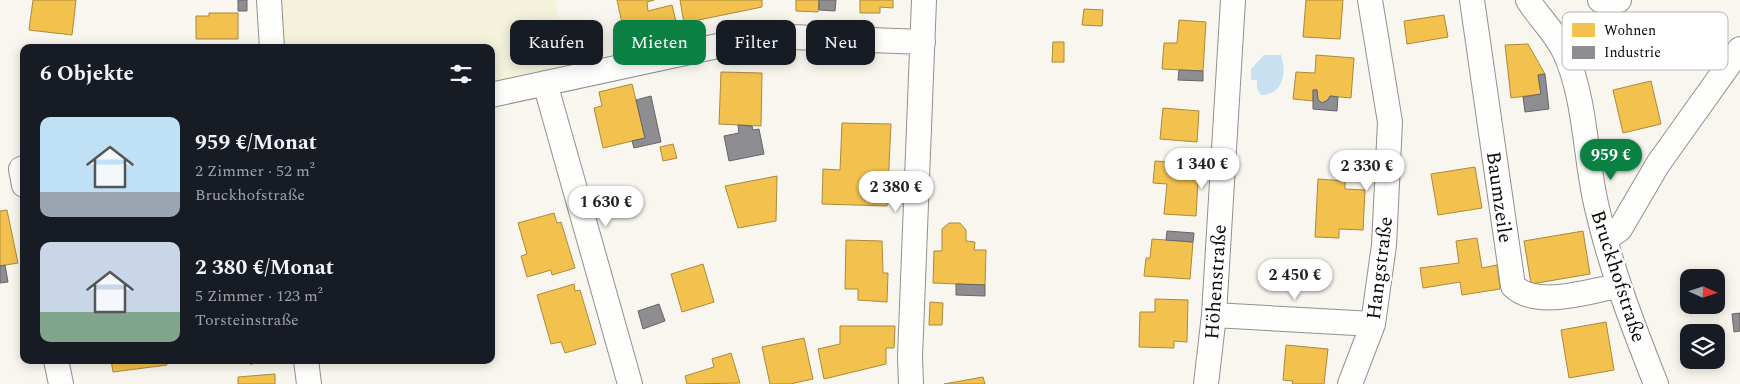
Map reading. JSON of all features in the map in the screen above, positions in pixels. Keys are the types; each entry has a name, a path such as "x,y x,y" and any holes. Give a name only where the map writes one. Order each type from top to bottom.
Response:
{"street":[{"path":"269,0 272,44"},
{"path":"910,384 924,0"},
{"name":"Höhenstraße","path":"1206,384 1214,316 1233,0"},
{"name":"Hangstraße","path":"1350,384 1373,324 1384,245 1390,122 1370,0"},
{"name":"Baumzeile","path":"1472,0 1513,286 1518,291 1542,298 1618,286"},
{"name":"Bruckhofstraße","path":"1528,0 1555,35 1562,48"},
{"path":"1600,0 1619,0"},
{"path":"495,94 764,36 923,42"},
{"path":"1728,66 1740,49"},
{"name":"Bruckhofstraße","path":"1570,70 1578,98 1595,199 1605,240 1618,286 1656,384"},
{"path":"1605,240 1620,229 1658,164 1725,70"},
{"path":"544,83 630,384"},
{"path":"1214,316 1373,324"},
{"path":"57,364 61,384"},
{"path":"306,364 309,384"}],"shaded area":[{"path":"277,0 555,0 559,20 510,20 510,65 570,65 570,67 495,83 495,44 280,44"}],"water":[{"path":"1264,55 1281,55 1284,69 1279,87 1268,94 1261,95 1257,89 1257,80 1251,80 1251,69"}],"building: Wohnen":[{"path":"33,0 76,0 72,35 29,30"},
{"path":"617,0 654,0 647,2 648,11 672,5 676,20 621,20"},
{"path":"680,0 762,0 762,7 699,20 683,20"},
{"path":"796,0 819,0 818,12 796,11"},
{"path":"860,0 893,0 893,8 880,7 880,13 860,13"},
{"path":"1306,0 1343,0 1340,39 1303,37"},
{"path":"1084,9 1103,10 1102,26 1082,25"},
{"path":"209,13 238,13 238,39 196,39 196,16 209,16"},
{"path":"1444,15 1448,37 1407,44 1404,21"},
{"path":"1179,20 1206,22 1203,71 1162,69 1164,43 1177,43"},
{"path":"1053,42 1064,42 1064,62 1052,62"},
{"path":"1528,44 1545,74 1538,75 1541,94 1511,98 1505,45"},
{"path":"1316,55 1354,58 1351,98 1330,96 1328,100 1322,103 1318,100 1317,90 1313,90 1313,101 1293,99 1296,72 1315,73"},
{"path":"721,72 762,73 761,126 719,124"},
{"path":"1651,81 1661,124 1623,133 1613,90"},
{"path":"632,84 645,138 603,148 594,108 602,106 599,92"},
{"path":"1163,108 1199,111 1197,142 1160,139"},
{"path":"842,123 891,124 887,206 822,204 823,169 840,170"},
{"path":"673,144 677,158 663,161 660,147"},
{"path":"1155,161 1199,164 1196,216 1164,214 1167,184 1153,183"},
{"path":"1475,167 1482,208 1438,215 1431,174"},
{"path":"777,176 776,221 738,228 725,186"},
{"path":"1318,179 1345,181 1345,189 1365,190 1363,230 1339,229 1339,238 1315,237"},
{"path":"7,210 18,263 0,266 0,211"},
{"path":"554,213 557,223 561,222 575,268 552,275 551,270 527,277 521,256 527,254 518,223"},
{"path":"949,223 960,223 966,230 966,241 975,242 974,250 986,250 985,285 933,283 934,251 942,251 942,229"},
{"path":"1583,231 1590,274 1531,284 1524,241"},
{"path":"1477,238 1482,268 1497,265 1500,289 1462,295 1460,282 1423,288 1420,268 1459,263 1456,241"},
{"path":"1152,239 1193,242 1190,279 1144,276 1146,258 1150,258"},
{"path":"846,240 882,241 883,273 888,273 887,302 858,300 858,289 845,289"},
{"path":"703,264 714,302 682,312 671,274"},
{"path":"574,284 575,291 580,290 596,344 565,353 561,342 551,344 537,295"},
{"path":"1155,299 1188,300 1187,342 1174,341 1174,348 1139,347 1140,312 1155,312"},
{"path":"930,302 943,303 942,325 929,325"},
{"path":"1606,322 1614,370 1569,378 1561,330"},
{"path":"840,326 895,326 894,348 886,348 886,364 824,379 818,349 840,344"},
{"path":"804,338 813,379 790,384 770,384 762,347"},
{"path":"1286,345 1328,349 1324,384 1292,384 1293,381 1283,380"},
{"path":"731,353 740,383 687,384 685,376 714,367 712,359"},
{"path":"112,364 167,365 113,372"},
{"path":"275,374 275,384 238,384 238,377"},
{"path":"983,377 985,384 944,384"}],"building: Industrie":[{"path":"238,0 247,0 247,11 238,11"},
{"path":"819,0 836,0 835,11 819,10"},
{"path":"1179,70 1203,71 1203,81 1178,80"},
{"path":"1545,74 1549,109 1525,112 1523,97 1541,94 1538,75"},
{"path":"1313,90 1317,90 1318,100 1322,103 1328,100 1330,96 1338,97 1337,111 1313,109"},
{"path":"651,96 661,142 634,148 632,141 645,138 636,100"},
{"path":"738,125 752,126 753,130 759,129 764,154 729,161 724,136 739,133"},
{"path":"1167,231 1194,233 1193,242 1166,240"},
{"path":"5,265 8,282 0,283 0,266"},
{"path":"956,284 985,285 985,296 956,295"},
{"path":"659,304 665,321 643,329 638,311"},
{"path":"1740,313 1740,331 1734,332 1732,314"}]}
